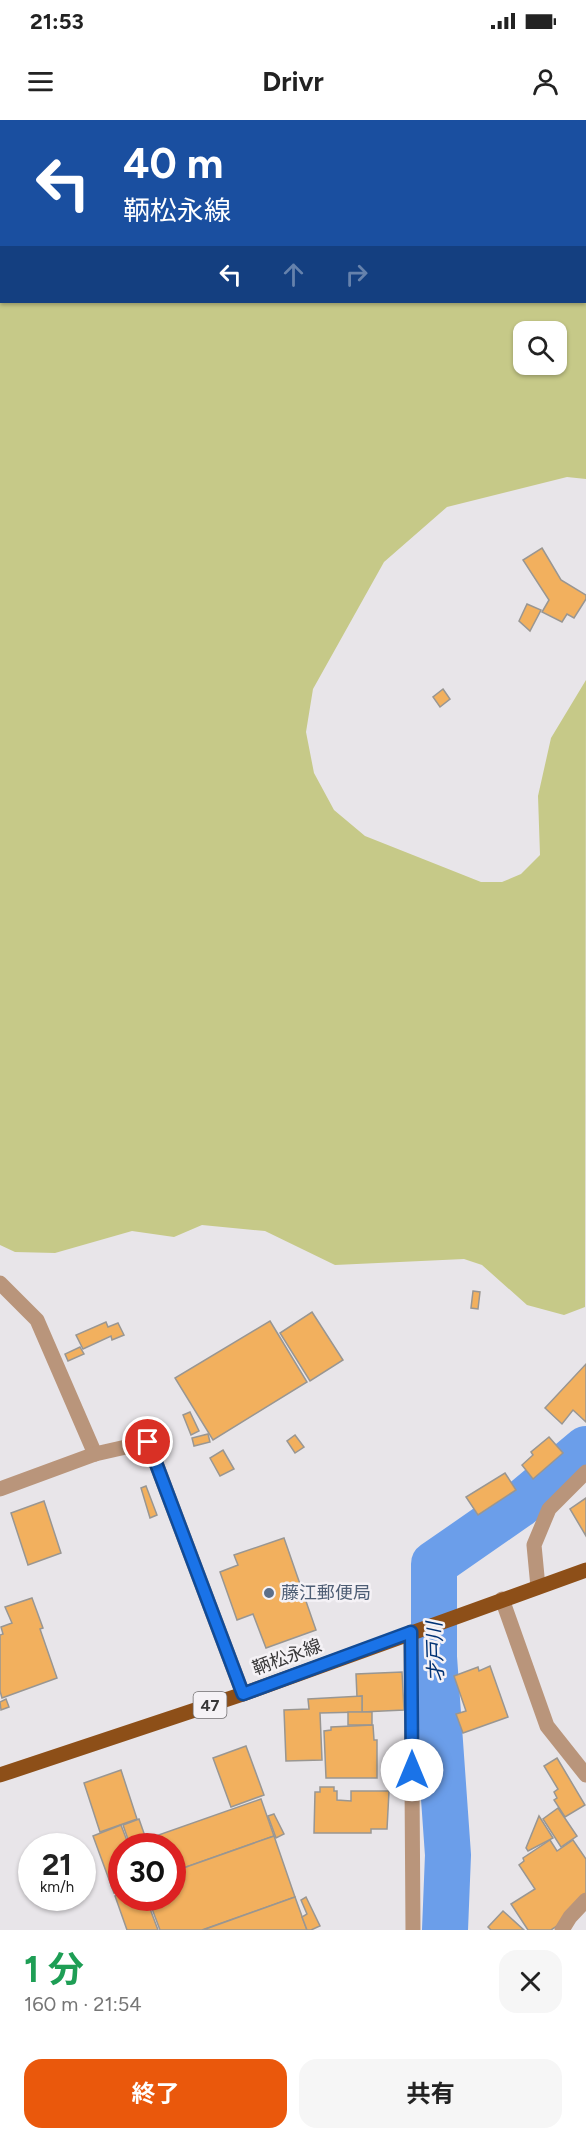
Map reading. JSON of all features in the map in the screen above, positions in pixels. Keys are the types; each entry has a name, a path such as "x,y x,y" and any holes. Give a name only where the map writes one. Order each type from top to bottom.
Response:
{"main road":[{"name":"鞆松永線","path":"0,1775 243,1694 586,1570"}],"street":[{"path":"0,1283 37,1320 95,1454"},
{"path":"0,1489 95,1454 148,1442 243,1694"},
{"path":"538,1587 534,1545 549,1509 586,1472"},
{"path":"502,1599 547,1726 586,1774"},
{"path":"412,1930 415,1631"},
{"path":"562,1930 570,1917 586,1900"}],"green space":[{"path":"0,303 586,303 586,479 567,477 447,507 384,562 313,689 306,732 314,773 334,810 365,836 481,882 502,882 521,874 540,855 538,796 551,738 586,680 585,1307 564,1315 527,1305 482,1265 464,1259 335,1265 265,1231 202,1225 174,1237 132,1231 55,1253 15,1252 0,1245"}],"building":[{"path":"542,548 561,580 586,595 586,599 574,618 567,614 562,622 542,612 549,600 523,560"},
{"path":"527,604 541,610 530,631 519,621"},
{"path":"443,689 450,699 440,707 433,697"},
{"path":"473,1291 480,1292 478,1309 471,1308"},
{"path":"312,1312 343,1360 310,1381 280,1333"},
{"path":"270,1321 307,1382 213,1440 175,1378"},
{"path":"106,1322 108,1327 118,1323 124,1335 112,1340 111,1336 83,1349 76,1335"},
{"path":"80,1347 84,1354 68,1361 65,1354"},
{"path":"586,1364 586,1422 573,1410 562,1424 545,1408"},
{"path":"190,1412 199,1431 191,1435 183,1415"},
{"path":"208,1434 210,1442 194,1446 192,1438"},
{"path":"295,1435 304,1447 295,1453 287,1441"},
{"path":"549,1437 563,1453 533,1479 522,1465 533,1455 531,1452"},
{"path":"223,1450 234,1469 220,1476 210,1458"},
{"path":"505,1473 516,1490 478,1515 466,1497"},
{"path":"146,1486 157,1515 150,1518 141,1488"},
{"path":"586,1498 586,1536 570,1509"},
{"path":"44,1501 61,1553 28,1565 11,1513"},
{"path":"284,1538 316,1630 266,1648 253,1614 237,1620 220,1572 238,1565 234,1555"},
{"path":"32,1598 57,1678 2,1698 0,1635 3,1634 1,1627 12,1623 5,1607"},
{"path":"490,1666 508,1717 463,1733 456,1714 466,1711 454,1676 478,1667 479,1671"},
{"path":"402,1672 404,1710 362,1712 362,1696 357,1697 356,1674"},
{"path":"362,1696 362,1712 320,1713 322,1760 286,1761 284,1710 309,1709 308,1699"},
{"path":"6,1699 9,1707 1,1710 0,1702"},
{"path":"348,1712 372,1712 372,1725 348,1725"},
{"path":"373,1725 374,1740 377,1740 377,1778 326,1778 324,1731 331,1730 331,1727"},
{"path":"246,1746 264,1795 231,1807 213,1758"},
{"path":"557,1758 585,1805 565,1817 554,1800 557,1798 554,1792 558,1789 544,1766"},
{"path":"121,1770 137,1819 100,1832 84,1783"},
{"path":"320,1787 334,1787 334,1791 337,1791 337,1800 351,1801 351,1791 389,1791 387,1829 371,1829 371,1833 314,1833 315,1792 320,1792"},
{"path":"261,1799 274,1836 186,1867 186,1833 164,1833"},
{"path":"558,1808 577,1836 561,1847 543,1819"},
{"path":"274,1814 284,1834 276,1838 268,1816"},
{"path":"539,1816 553,1838 528,1851 526,1848"},
{"path":"139,1819 144,1833 126,1833 123,1825"},
{"path":"121,1825 124,1833 108,1833 108,1877 96,1844 96,1835"},
{"path":"274,1836 295,1897 202,1930 160,1930 153,1911 186,1911 186,1867"},
{"path":"550,1840 557,1851 573,1840 586,1859 586,1907 551,1930 528,1930 511,1904 535,1889 519,1865 524,1861 523,1858"},
{"path":"295,1897 307,1930 203,1930"},
{"path":"306,1897 320,1926 311,1930 307,1930 302,1917 307,1914 301,1900"},
{"path":"120,1911 151,1911 158,1930 127,1930"},
{"path":"503,1911 524,1930 491,1930 488,1927"}],"waterway":[{"name":"才戸川","path":"445,1930 448,1855 434,1657 434,1564 519,1505 586,1449"}],"place":[{"name":"藤江郵便局","path":"269,1593"}],"route":[{"path":"148,1442 243,1694 411,1632 412,1770"}]}
